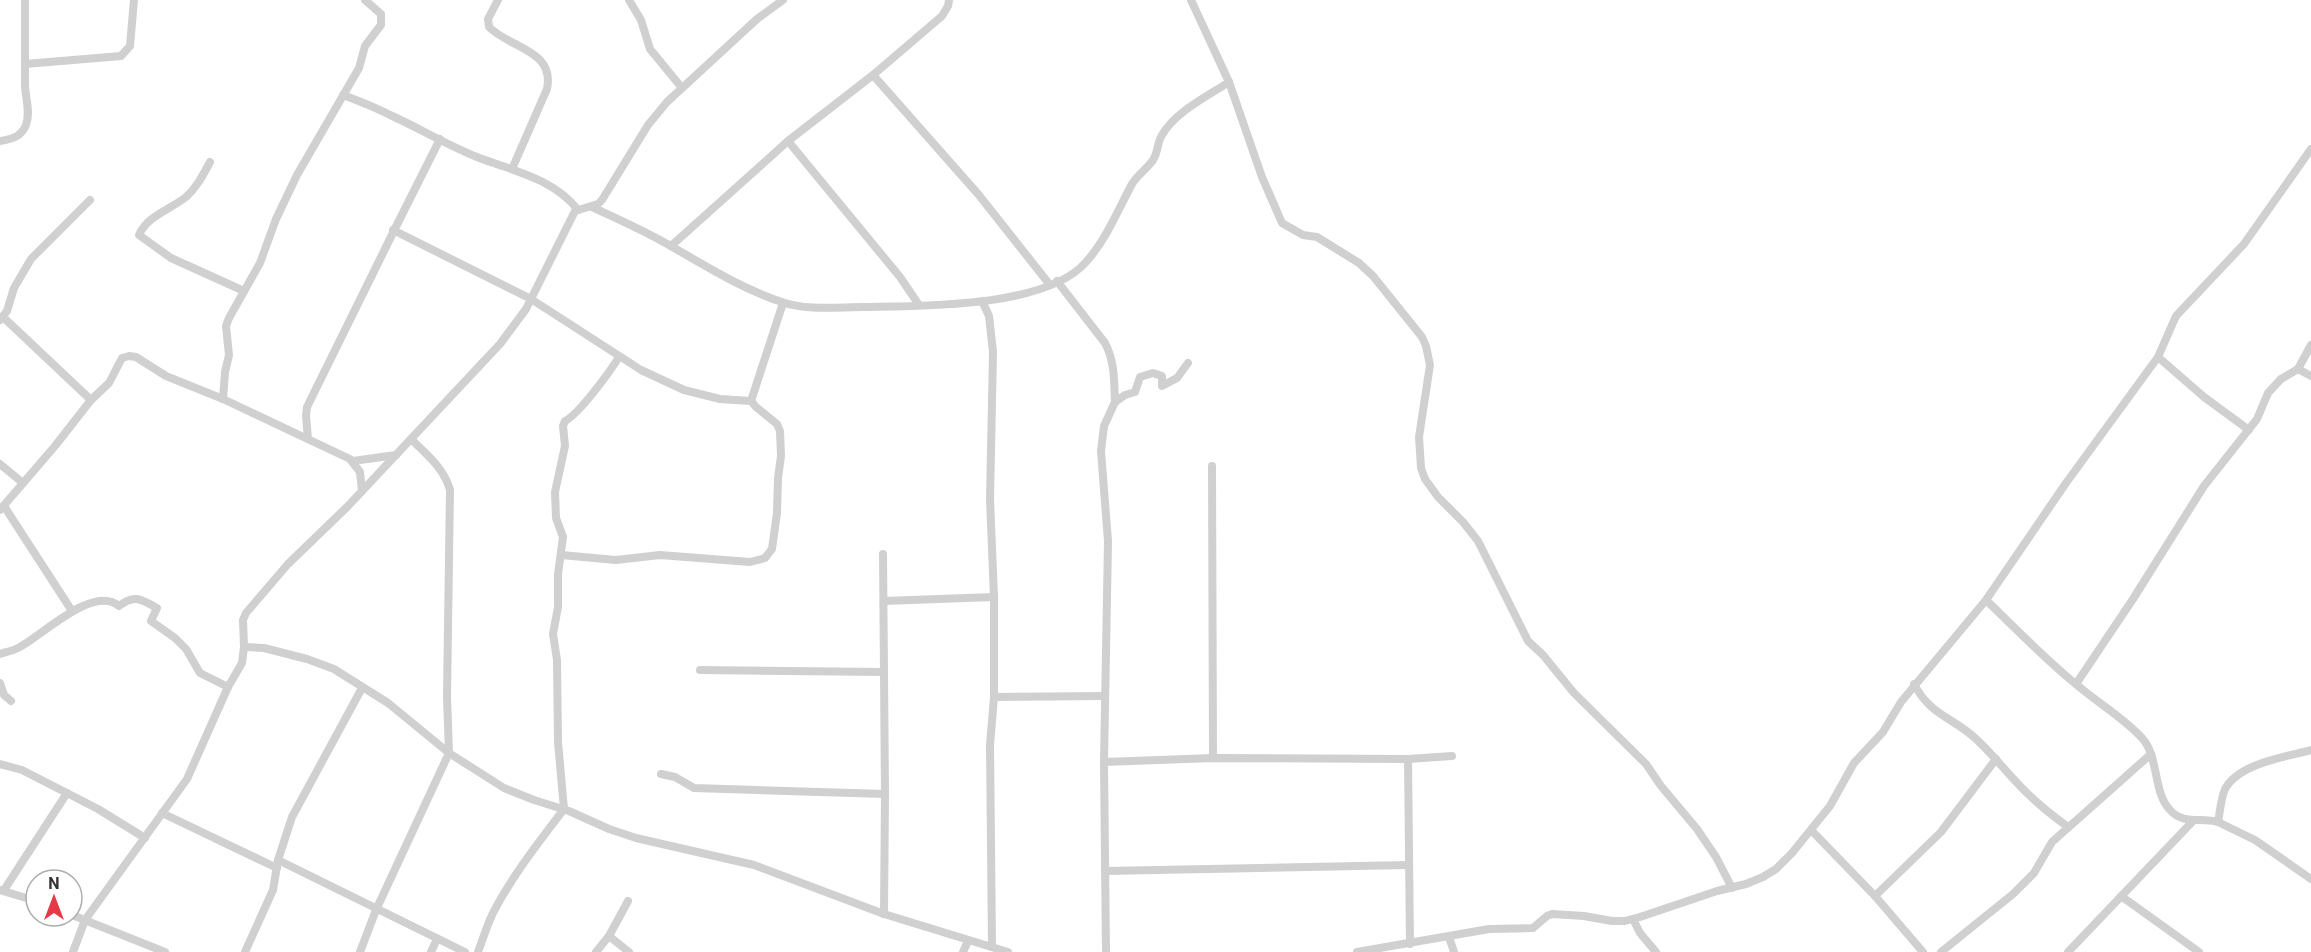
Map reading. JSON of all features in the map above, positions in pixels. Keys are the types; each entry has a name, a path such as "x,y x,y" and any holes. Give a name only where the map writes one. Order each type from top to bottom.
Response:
{"street":[{"path":"0,141 14,139 27,124 25,0"},
{"path":"25,64 121,56 130,46 134,0"},
{"path":"223,399 229,355 226,326 260,263 276,219 297,175 359,68 365,46 381,25 381,14 365,0"},
{"path":"498,0 489,19 489,27 543,61 548,69 549,78 547,88 512,169"},
{"path":"630,0 641,20 650,49 682,88"},
{"path":"73,952 86,920 187,780 228,687 242,663 243,620 246,613 288,564 362,491 500,344 531,299 570,220 578,210 592,207 602,200 648,125 682,88 757,19 783,0"},
{"path":"671,246 788,141 873,75 942,16 949,0"},
{"path":"1191,0 1229,82 1262,177 1282,223 1303,235 1322,240 1359,263 1386,292 1426,346 1430,365 1420,423 1419,456 1421,468 1429,484 1478,541 1528,641 1543,655 1574,693 1646,764 1697,829 1716,857 1732,888"},
{"path":"873,75 1105,343 1110,354 1115,402 1104,426 1101,451 1107,542 1104,762 1106,952"},
{"path":"592,207 671,246 694,261 737,283 783,303 819,307 982,301 1054,283 1086,263 1112,223 1133,182 1153,160 1161,136 1167,128 1178,117 1229,82"},
{"path":"343,95 477,157 550,185 570,200 578,210"},
{"path":"308,439 307,407 440,139"},
{"path":"788,141 900,277 919,305"},
{"path":"1357,952 1489,929 1533,928 1552,914 1612,921 1633,919 1763,878 1776,869 1812,831 1830,806 1854,763 1883,732 1914,684 1986,600 2066,483 2158,357 2176,316 2244,244 2311,148"},
{"path":"210,162 196,187 176,204 149,221 139,235 171,258 244,291"},
{"path":"90,200 31,259 14,288 7,311 1,318 91,400"},
{"path":"393,230 531,299 619,357 684,390 720,399 751,401 777,424 780,431 781,456 777,513 772,549 765,558 750,562 660,555 616,560 561,555"},
{"path":"982,301 988,316 993,352 990,499 994,597 994,698 990,745 992,947"},
{"path":"751,401 783,303"},
{"path":"2076,684 2204,486 2260,415 2268,393 2281,379 2298,369 2311,345"},
{"path":"72,611 2,508 91,400 109,383 122,358 136,357 166,376 223,399 353,461 360,472 362,491"},
{"path":"478,952 492,914 532,851 564,810 558,742 557,660 554,634 563,537 556,518 554,498 565,446 564,421 573,417 607,376 619,357"},
{"path":"2158,357 2204,397 2249,430"},
{"path":"1115,402 1135,392 1140,377 1153,373 1162,376 1162,386 1177,378 1188,363"},
{"path":"2298,369 2311,376"},
{"path":"360,952 376,910 449,753 447,697 450,490 447,479 440,468 411,439"},
{"path":"353,461 396,455"},
{"path":"0,464 23,483"},
{"path":"1212,465 1213,758"},
{"path":"882,554 884,914"},
{"path":"884,601 994,597"},
{"path":"0,654 17,649 72,611 100,600 108,599 118,606 128,599 140,599 157,608 151,621 186,649 200,673 228,687"},
{"path":"1986,600 2076,684 2142,738 2151,754 2160,790 2169,810 2180,817 2218,822 2255,840 2311,879"},
{"path":"244,647 264,648 307,658 334,669 388,704 449,753 504,788 636,838 754,865 884,914 1008,952"},
{"path":"700,670 884,672"},
{"path":"0,683 4,695 11,701"},
{"path":"1914,684 1925,703 1973,736 2046,811 2068,827"},
{"path":"245,952 273,890 277,864 292,817 362,688"},
{"path":"994,698 1105,696"},
{"path":"2218,822 2224,790 2231,781 2269,760 2311,750"},
{"path":"1941,952 2013,894 2034,873 2052,842 2151,754"},
{"path":"1104,762 1213,758 1408,759 1452,756"},
{"path":"1408,759 1410,944"},
{"path":"1875,896 1941,832 1996,759"},
{"path":"0,764 21,770 67,793 145,838"},
{"path":"661,774 675,777 694,788 885,794"},
{"path":"24,897 2,890 67,793"},
{"path":"162,813 465,952"},
{"path":"2068,952 2193,820"},
{"path":"1812,831 1875,896 1923,952"},
{"path":"1105,871 1409,865"},
{"path":"2121,896 2199,952"},
{"path":"596,952 609,936 628,901"},
{"path":"1633,919 1640,933 1656,952"},
{"path":"86,920 165,952"},
{"path":"609,936 629,952"},
{"path":"1449,937 1454,952"},
{"path":"431,952 437,939"},
{"path":"963,952 968,941"}]}
